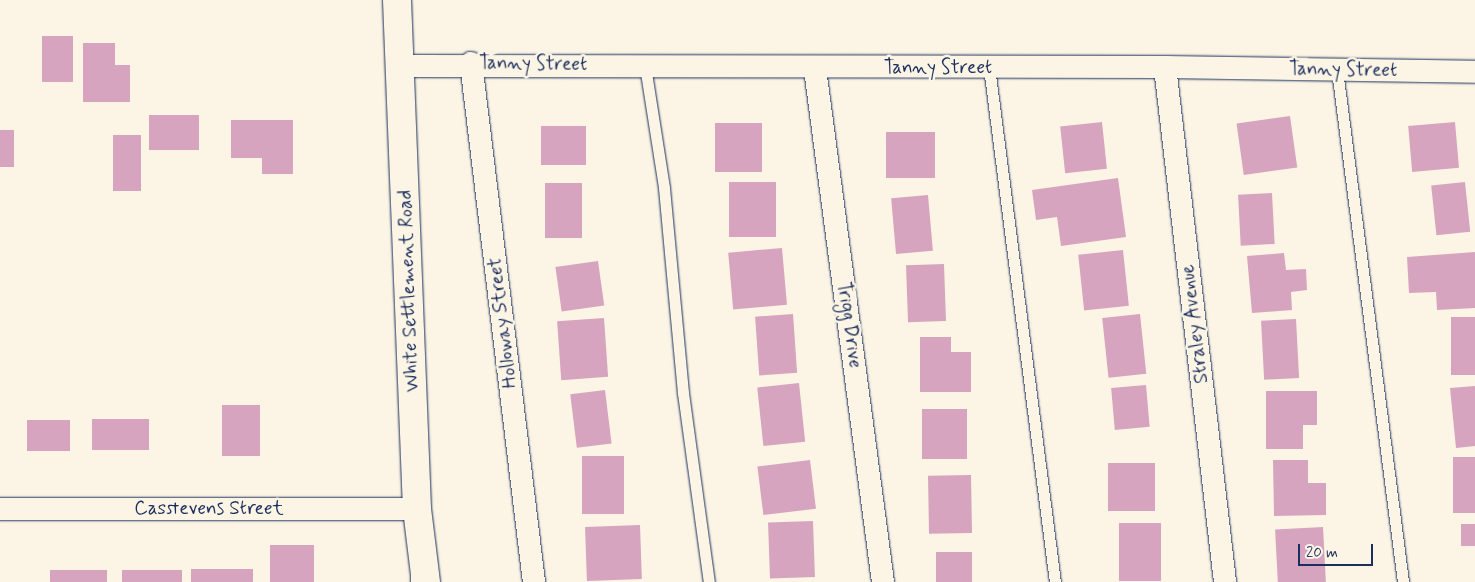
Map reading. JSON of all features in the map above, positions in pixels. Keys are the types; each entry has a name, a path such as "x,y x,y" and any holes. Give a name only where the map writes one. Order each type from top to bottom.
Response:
{"main road":[{"name":"White Settlement Road","path":"397,0 417,509 425,581"}],"street":[{"name":"Tanny Street","path":"400,66 471,63 815,69 1165,67 1475,72"},
{"name":"Holloway Street","path":"471,63 534,582"},
{"name":"Straley Avenue","path":"1165,67 1225,582"},
{"name":"Trigg Drive","path":"815,69 883,582"},
{"name":"Casstevens Street","path":"0,509 417,509"}],"lane":[{"path":"645,66 664,188 683,393 709,582"},
{"path":"989,67 1055,582"},
{"path":"1337,70 1402,582"}],"building":[{"path":"42,36 73,36 73,82 42,82"},
{"path":"83,43 115,43 115,65 130,65 130,102 83,102"},
{"path":"149,115 199,115 199,150 149,150"},
{"path":"1290,116 1297,167 1244,175 1237,124"},
{"path":"231,120 293,120 293,174 262,174 262,158 231,158"},
{"path":"1102,122 1107,169 1065,173 1060,126"},
{"path":"1455,122 1459,168 1412,172 1408,126"},
{"path":"715,123 762,123 762,172 715,172"},
{"path":"541,126 586,126 586,165 541,165"},
{"path":"0,130 14,130 14,167 0,167"},
{"path":"886,132 935,132 935,178 886,178"},
{"path":"113,135 141,135 141,191 113,191"},
{"path":"1118,178 1126,237 1061,246 1057,217 1036,220 1032,190"},
{"path":"729,182 776,182 776,237 729,237"},
{"path":"1465,182 1470,232 1436,235 1431,186"},
{"path":"545,183 582,183 582,238 545,238"},
{"path":"1272,193 1275,244 1241,246 1238,195"},
{"path":"928,195 933,251 896,254 891,198"},
{"path":"782,248 787,305 733,309 728,253"},
{"path":"1123,250 1129,306 1084,310 1078,255"},
{"path":"1475,252 1475,308 1437,310 1436,292 1409,293 1407,257"},
{"path":"1284,253 1286,270 1306,269 1307,290 1291,292 1292,310 1252,313 1247,256"},
{"path":"598,261 604,306 562,312 555,267"},
{"path":"944,264 946,321 908,322 906,265"},
{"path":"793,314 797,373 759,376 755,317"},
{"path":"1140,314 1146,374 1108,378 1102,318"},
{"path":"1451,317 1475,317 1475,375 1451,375"},
{"path":"604,318 608,377 561,380 557,321"},
{"path":"1296,319 1299,378 1264,380 1261,321"},
{"path":"920,337 951,337 951,352 971,352 971,392 920,392"},
{"path":"799,383 805,442 763,446 757,387"},
{"path":"1146,385 1150,427 1115,430 1111,388"},
{"path":"1475,386 1475,446 1456,448 1450,388"},
{"path":"605,390 612,444 577,448 570,394"},
{"path":"1266,391 1317,391 1317,425 1303,425 1303,449 1266,449"},
{"path":"222,405 260,405 260,456 222,456"},
{"path":"922,409 967,409 967,459 922,459"},
{"path":"92,419 149,419 149,450 92,450"},
{"path":"27,420 70,420 70,451 27,451"},
{"path":"582,456 624,456 624,514 582,514"},
{"path":"1453,457 1475,457 1475,513 1453,513"},
{"path":"810,460 816,509 763,515 757,466"},
{"path":"1273,460 1308,460 1308,483 1326,483 1326,515 1274,516"},
{"path":"1108,463 1155,463 1155,511 1108,511"},
{"path":"971,475 972,533 929,534 928,476"},
{"path":"813,521 815,577 770,579 768,523"},
{"path":"1119,523 1161,523 1161,581 1119,581"},
{"path":"1461,524 1475,524 1475,546 1461,546"},
{"path":"640,525 642,579 587,581 585,527"},
{"path":"1323,527 1326,582 1278,582 1275,530"},
{"path":"270,545 314,545 314,582 270,582"},
{"path":"936,552 972,552 972,582 936,582"},
{"path":"191,569 253,569 253,582 191,582"},
{"path":"50,570 107,570 107,582 50,582"},
{"path":"122,570 182,570 182,582 122,582"}]}
